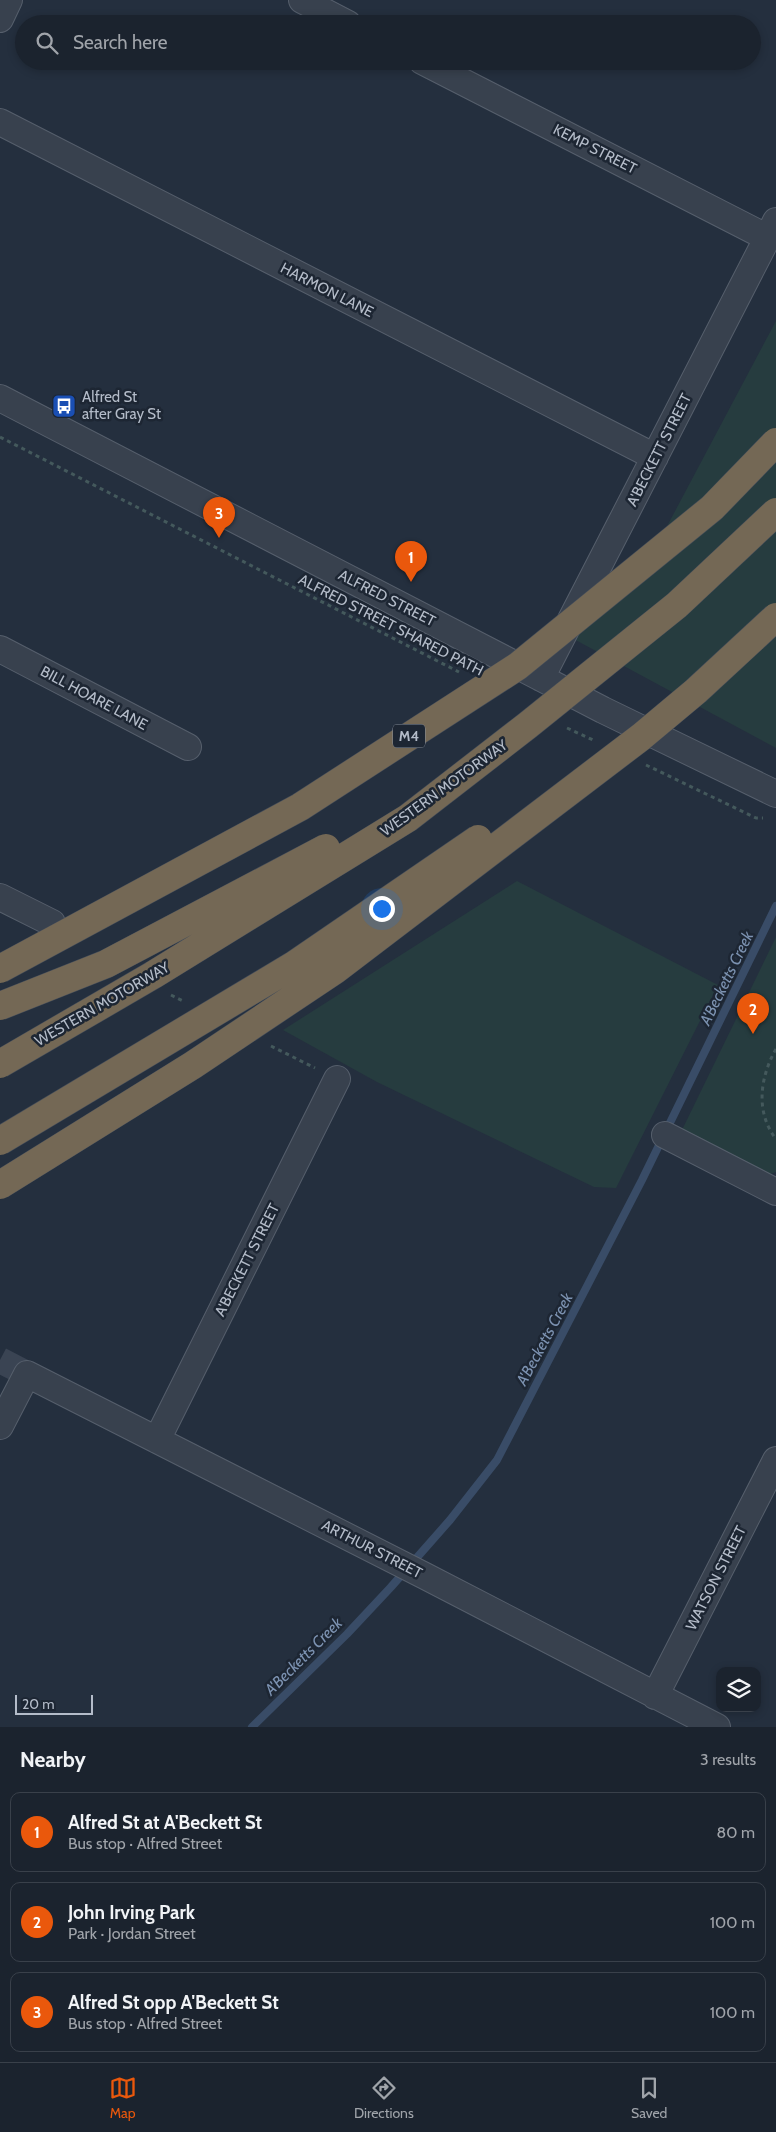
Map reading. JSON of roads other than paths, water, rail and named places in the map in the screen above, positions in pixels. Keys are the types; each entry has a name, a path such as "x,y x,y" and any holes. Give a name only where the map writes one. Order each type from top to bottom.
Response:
{"highway":[{"name":"M4","path":"0,969 300,807 518,666 712,508 776,442"},
{"name":"WESTERN MOTORWAY","path":"0,1064 153,974 408,818 528,725 677,605 776,512"},
{"path":"0,1141 294,965 580,769 776,617"},
{"path":"0,1185 193,1065 335,970 641,737 696,691 776,617"},
{"path":"0,1006 106,964 252,889 358,830 528,725"}],"street":[{"path":"0,19 9,0"},
{"path":"302,0 331,15"},
{"name":"KEMP STREET","path":"441,70 772,230"},
{"name":"HARMON LANE","path":"0,122 655,457"},
{"name":"A'BECKETT STREET","path":"541,678 772,230"},
{"name":"ALFRED STREET","path":"0,398 541,678 773,806"},
{"name":"BILL HOARE LANE","path":"0,649 188,747"},
{"path":"0,897 52,923"},
{"name":"A'BECKETT STREET","path":"157,1440 337,1079"},
{"path":"665,1135 769,1189"},
{"name":"ARTHUR STREET","path":"0,1426 27,1374 717,1727"},
{"name":"WATSON STREET","path":"655,1696 776,1460"}],"waterway":[{"name":"A'Becketts Creek","path":"252,1727 347,1634 391,1587 450,1520 497,1460 642,1180 776,906"}],"tunnel":[{"path":"0,1360 27,1374"}],"place":[{"name":"Alfred St after Gray St","path":"64,406"},
{"name":"Alfred St opp A'Beckett St","path":"219,538"},
{"name":"Alfred St at A'Beckett St","path":"411,582"},
{"name":"John Irving Park","path":"753,1034"}]}
